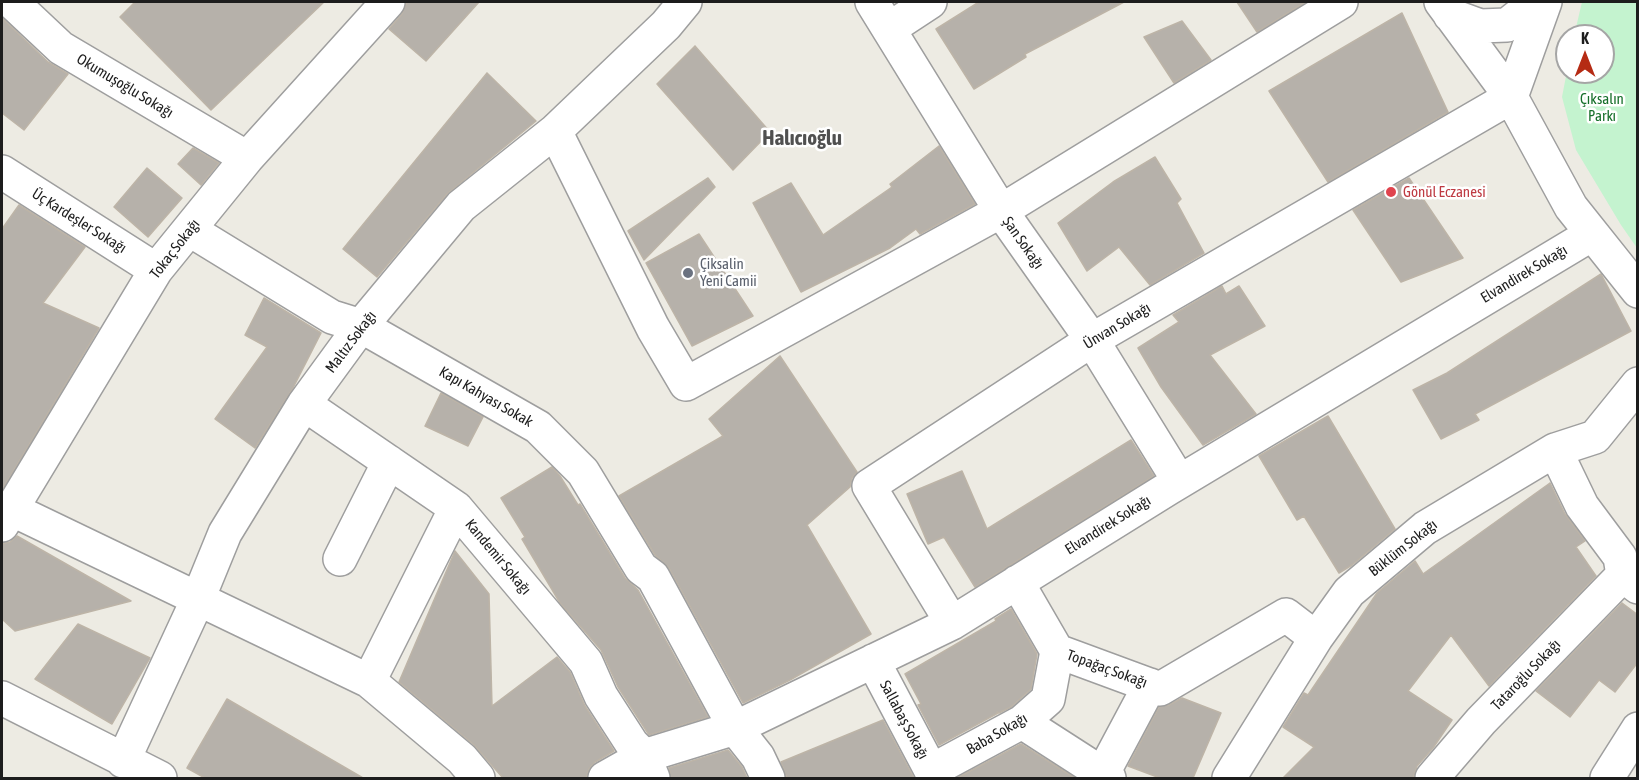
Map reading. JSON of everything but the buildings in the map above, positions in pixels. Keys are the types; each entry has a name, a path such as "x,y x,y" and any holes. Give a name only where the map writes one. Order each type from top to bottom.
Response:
{"street":[{"name":"Okumuşoğlu Sokağı","path":"12,2 61,48 247,158"},
{"name":"Tokaç Sokağı","path":"6,517 156,270 247,158 388,2"},
{"name":"Maltız Sokağı","path":"123,761 198,599 225,533 304,404 361,326 461,206 555,131 666,25 685,2"},
{"name":"Şan Sokağı","path":"872,2 1001,211 1092,340 1179,481"},
{"path":"890,29 930,2"},
{"path":"555,131 653,328 686,384 1001,211 1341,2"},
{"path":"1446,8 1480,26 1507,25 1536,2"},
{"path":"1511,97 1545,2"},
{"path":"1446,8 1511,97 1571,207 1638,291"},
{"name":"Ünvan Sokağı","path":"952,623 869,486 1092,340 1511,97"},
{"name":"Üç Kardeşler Sokağı","path":"2,172 156,270"},
{"name":"Kapı Kahyası Sokak","path":"190,230 332,317 361,326 538,427 583,472 641,568 653,577 735,728 758,757 768,778"},
{"name":"Elvandirek Sokağı","path":"605,778 648,767 735,728 952,623 1179,481 1592,234"},
{"name":"Büklüm Sokağı","path":"1229,778 1316,638 1349,592 1425,528 1555,450 1595,436 1638,384"},
{"name":"Kandemir Sokağı","path":"304,404 456,508 586,662 602,696 648,767"},
{"path":"1555,450 1582,506 1620,557 1630,581"},
{"path":"340,559 388,462"},
{"path":"369,681 456,508"},
{"path":"6,517 198,599 369,681 462,759 478,778"},
{"name":"Tataroğlu Sokağı","path":"1432,778 1481,721 1630,581"},
{"name":"Topağaç Sokağı","path":"1017,582 1057,651 1160,689 1286,615 1316,638"},
{"name":"Baba Sokağı","path":"933,775 1022,722 1048,699 1057,651"},
{"name":"Sallabaş Sokağı","path":"873,661 933,775"},
{"path":"1022,722 1106,777 1150,685"},
{"path":"2,698 159,778"},
{"path":"1607,778 1638,729"}],"green space":[{"name":"Çıksalın Parkı","path":"1582,2 1637,2 1637,248 1576,150 1562,97 1564,84 1615,84 1615,24 1577,24"}],"place":[{"name":"Gönül Eczanesi","path":"1391,192"},
{"name":"Çiksalin Yeni Camii","path":"688,273"}],"district":[{"name":"Halıcıoğlu","path":"802,138"}]}
